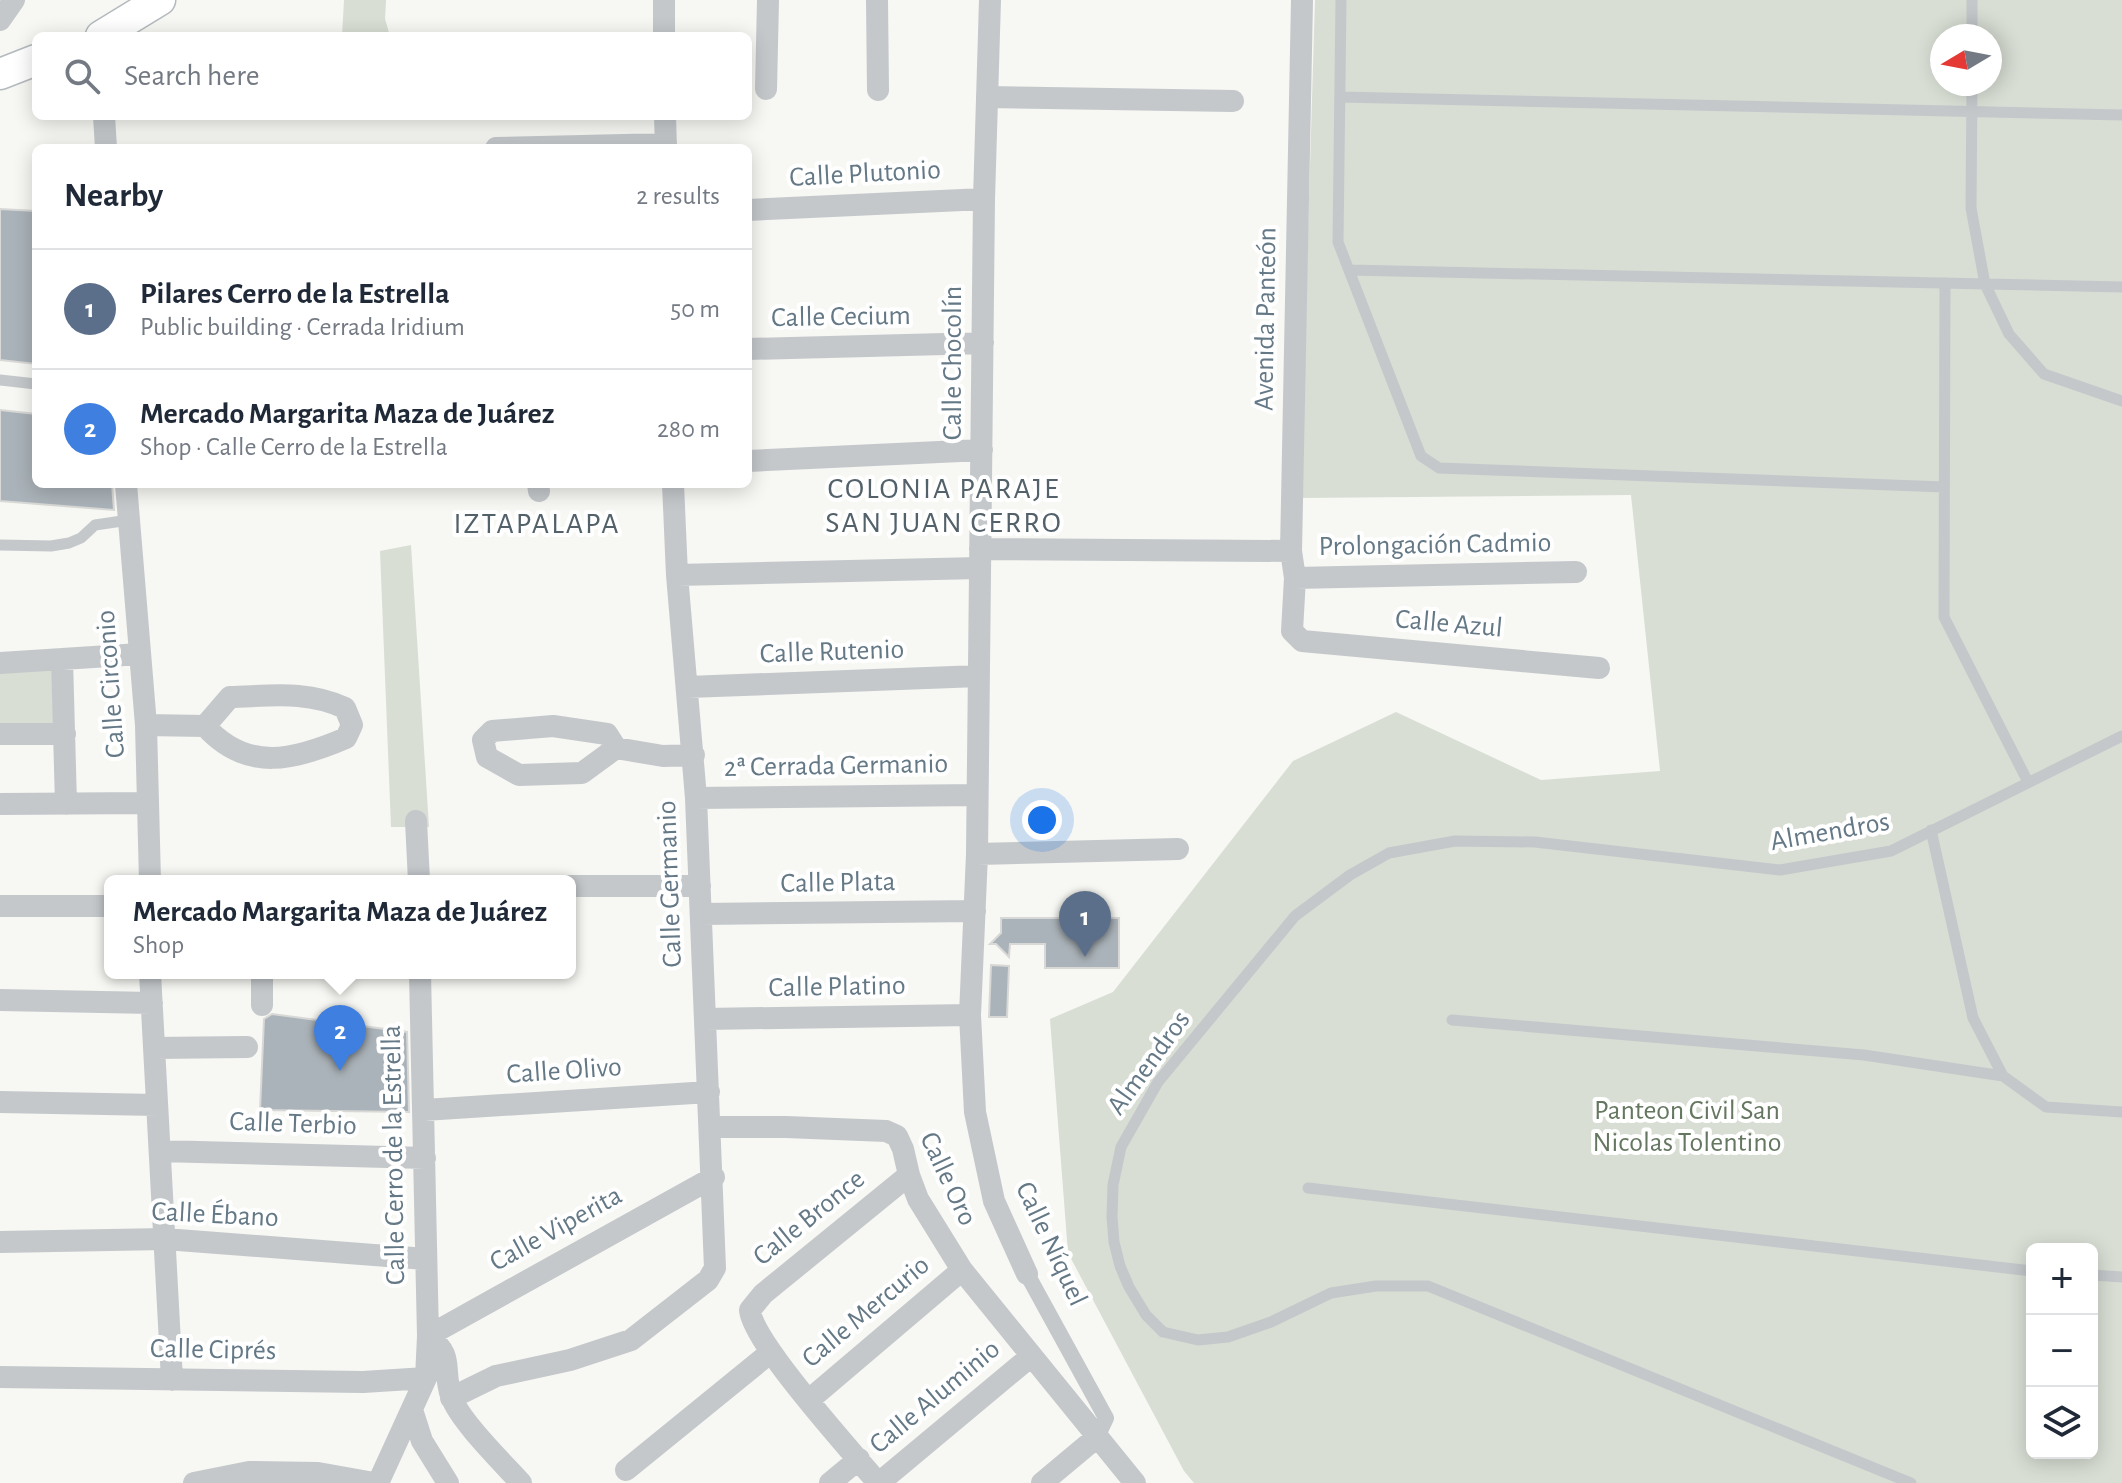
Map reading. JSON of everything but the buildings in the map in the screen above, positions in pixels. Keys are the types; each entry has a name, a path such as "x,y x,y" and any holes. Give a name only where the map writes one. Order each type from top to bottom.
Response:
{"main road":[{"path":"108,32 160,0"},
{"path":"0,74 32,62"}],"street":[{"path":"0,20 14,0"},
{"path":"664,0 664,32"},
{"path":"766,89 768,0"},
{"path":"877,0 878,90"},
{"name":"Calle Chocolín","path":"970,1015 977,854 984,199 990,0"},
{"name":"Avenida Panteón","path":"1295,637 1292,631 1295,578 1291,551 1302,0"},
{"path":"987,97 1233,101"},
{"path":"104,120 106,144"},
{"path":"665,120 666,144"},
{"name":"Calle Plutonio","path":"752,210 984,199"},
{"name":"Calle Cecium","path":"752,349 983,343"},
{"path":"752,461 982,450"},
{"name":"Calle Circonio","path":"126,488 146,725 150,875"},
{"name":"Calle Germanio","path":"451,1398 496,1376 570,1360 631,1340 708,1280 715,1268 714,1177 694,755 677,575 673,488"},
{"name":"Prolongación Cadmio","path":"677,575 979,558 1291,551"},
{"name":"Prolongación Cadmio","path":"1295,578 1576,572"},
{"name":"Calle Azul","path":"1295,637 1302,641 1599,668"},
{"path":"0,663 140,654"},
{"path":"62,659 66,804"},
{"name":"Calle Rutenio","path":"688,687 979,676"},
{"path":"146,725 205,726 218,740 248,756 282,759 314,752 346,738 352,725 345,708 323,698 288,695 230,697 205,726"},
{"path":"616,748 607,734 553,726 492,731 483,740 487,757 519,775 582,773 616,748 663,756 694,755"},
{"path":"0,734 65,734"},
{"name":"2ª Cerrada Germanio","path":"696,798 977,795"},
{"path":"0,804 147,803"},
{"path":"416,821 419,875"},
{"path":"977,854 1178,849"},
{"path":"576,886 700,886"},
{"path":"0,906 104,906"},
{"name":"Calle Plata","path":"701,914 975,911"},
{"path":"150,979 172,1380"},
{"path":"262,979 262,1005"},
{"name":"Calle Cerro de la Estrella","path":"420,979 428,1336 426,1378"},
{"path":"0,1000 152,1003"},
{"name":"Calle Platino","path":"706,1019 970,1015"},
{"name":"Calle Níquel","path":"970,1015 975,1112 994,1201 1027,1274 1106,1418 1097,1437"},
{"path":"154,1048 247,1047"},
{"name":"Calle Olivo","path":"424,1110 709,1092"},
{"path":"0,1102 157,1105"},
{"name":"Calle Oro","path":"711,1127 886,1131 897,1136 918,1199 962,1270 1030,1357"},
{"name":"Calle Terbio","path":"160,1151 425,1158"},
{"name":"Calle Bronce","path":"771,1352 754,1326 750,1310 763,1294 909,1175"},
{"name":"Calle Viperita","path":"428,1336 714,1177"},
{"name":"Calle Ébano","path":"0,1242 165,1239 426,1259"},
{"name":"Calle Mercurio","path":"809,1400 962,1270"},
{"path":"428,1336 441,1345 446,1356 451,1398 521,1483"},
{"path":"626,1470 771,1352 879,1483"},
{"path":"1030,1357 1135,1483"},
{"name":"Calle Aluminio","path":"879,1483 1030,1357"},
{"name":"Calle Ciprés","path":"0,1377 363,1382 426,1378"},
{"path":"208,1482 249,1472 318,1473 376,1483 426,1378"},
{"path":"412,1410 422,1441 448,1483"},
{"path":"1042,1483 1097,1437"},
{"path":"830,1483 859,1459"}],"lane":[{"path":"1341,0 1338,242 1421,456 1439,468 1944,487"},
{"path":"1972,0 1972,24"},
{"path":"1972,96 1971,208 1985,284 2009,334 2044,374 2122,401"},
{"path":"1341,97 2122,115"},
{"path":"1349,270 2122,287"},
{"path":"1945,283 1944,617 2028,782"},
{"path":"0,380 32,384"},
{"path":"0,545 51,546 81,538 95,525 129,520"},
{"name":"Almendros","path":"1911,1483 1428,1286 1376,1286 1331,1293 1271,1322 1228,1337 1198,1340 1163,1332 1146,1315 1129,1287 1114,1242 1112,1201 1121,1147 1158,1082 1295,916 1350,875 1389,853 1455,841 1535,842 1780,870 1891,851 2122,736"},
{"path":"1931,830 1973,1018 2003,1076 2046,1107 2122,1112"},
{"path":"1452,1020 1864,1055 2003,1076"},
{"path":"1308,1188 2026,1270"},
{"path":"2098,1275 2122,1277"}],"green space":[{"path":"344,0 386,0 385,19 389,32 342,32"},
{"name":"Panteon Civil San Nicolas Tolentino","path":"1315,0 2122,0 2122,1483 1194,1483 1184,1471 1068,1253 1050,1019 1113,992 1293,761 1396,712 1541,780 1660,771 1631,495 1300,498"},
{"path":"411,545 429,827 391,827 380,551"},
{"path":"62,659 65,734 0,734 0,663"}],"place":[{"name":"Pilares Cerro de la Estrella","path":"1085,957"},
{"name":"Mercado Margarita Maza de Juárez","path":"340,1071"}],"district":[{"name":"COLONIA PARAJE SAN JUAN CERRO","path":"944,506"},
{"name":"IZTAPALAPA","path":"537,524"}]}
